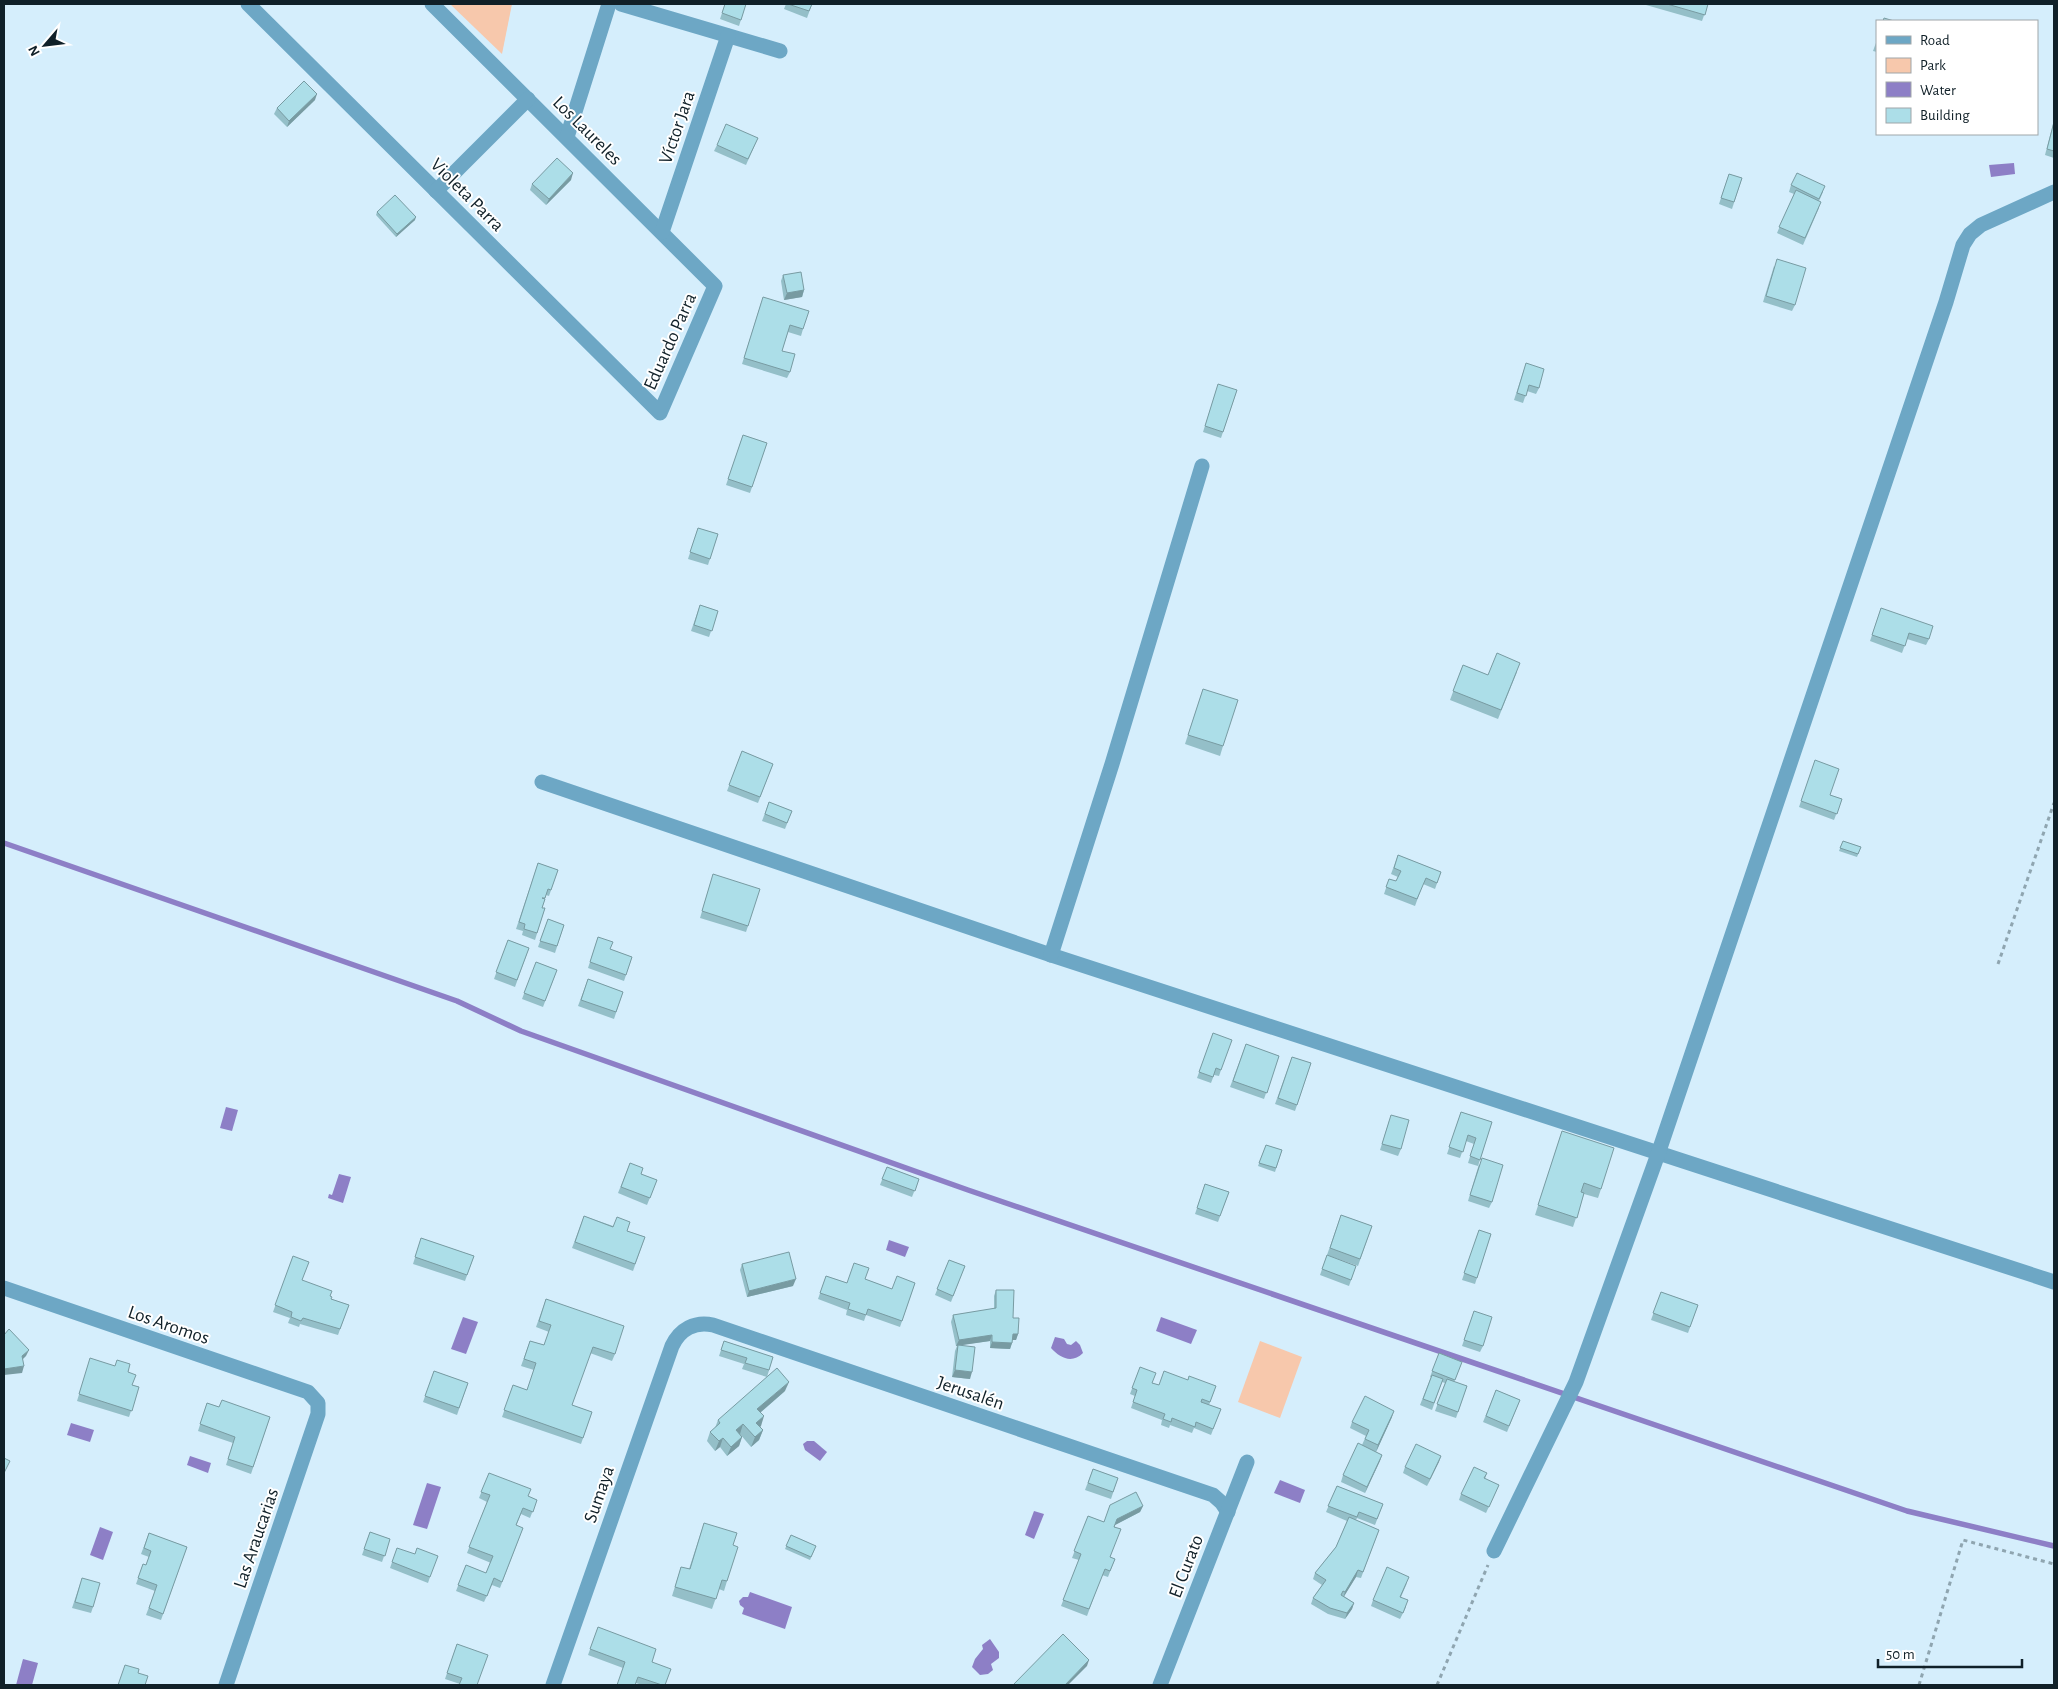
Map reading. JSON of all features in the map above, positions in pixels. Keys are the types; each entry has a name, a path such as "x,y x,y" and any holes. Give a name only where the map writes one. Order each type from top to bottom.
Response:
{"street":[{"name":"Violeta Parra","path":"248,4 660,413"},
{"name":"Los Laureles","path":"432,4 716,286"},
{"path":"567,137 609,4"},
{"path":"622,4 780,52"},
{"name":"Víctor Jara","path":"662,232 728,36"},
{"path":"436,191 528,99"},
{"path":"1494,1551 1576,1382 1658,1154 1946,302 1963,245 1970,234 1981,225 2054,192"},
{"name":"Eduardo Parra","path":"660,413 716,286"},
{"path":"1051,955 1112,764 1202,466"},
{"path":"542,782 1051,955 2054,1282"},
{"name":"Los Aromos","path":"4,1288 308,1392 318,1403"},
{"name":"Jerusalén","path":"693,1325 713,1325 1213,1495 1228,1512"},
{"name":"Sumaya","path":"552,1685 672,1346 680,1333 693,1325"},
{"name":"Las Araucarias","path":"226,1685 318,1414 318,1403"},
{"name":"El Curato","path":"1160,1685 1248,1462"}],"path":[{"path":"1998,964 2054,803"},
{"path":"1919,1685 1963,1540 2054,1564"},
{"path":"1437,1685 1494,1551"}],"green space":[{"path":"450,4 512,4 502,54"},
{"path":"1260,1341 1302,1357 1280,1418 1238,1402"}],"water":[{"path":"2014,163 2015,174 1991,177 1989,165"},
{"path":"226,1107 238,1110 232,1131 220,1128"},
{"path":"339,1174 351,1177 343,1203 328,1198 329,1194 332,1195"},
{"path":"889,1240 909,1247 905,1257 886,1250"},
{"path":"463,1317 478,1322 466,1354 451,1349"},
{"path":"1161,1317 1197,1330 1191,1344 1156,1331"},
{"path":"1055,1337 1064,1339 1067,1344 1071,1345 1076,1341 1083,1353 1070,1359 1058,1355 1051,1348"},
{"path":"71,1423 94,1430 90,1442 67,1435"},
{"path":"807,1441 814,1441 827,1452 820,1461 805,1450 803,1444"},
{"path":"190,1456 211,1463 208,1473 187,1465"},
{"path":"1280,1480 1305,1490 1300,1503 1274,1493"},
{"path":"427,1483 441,1487 427,1529 413,1525"},
{"path":"1034,1511 1044,1514 1034,1539 1025,1535"},
{"path":"100,1527 113,1532 103,1560 90,1555"},
{"path":"750,1592 792,1607 785,1629 742,1614 744,1608 740,1605 739,1601 743,1597 748,1597"},
{"path":"990,1639 999,1652 999,1658 991,1664 993,1670 988,1674 980,1675 972,1667 975,1659 983,1649 982,1645"},
{"path":"23,1659 38,1663 32,1685 16,1685"}],"building":[{"path":"725,4 746,4 741,20 722,13"},
{"path":"788,4 812,4 809,11"},
{"path":"1667,4 1708,4 1705,15"},
{"path":"304,81 317,94 289,121 277,108"},
{"path":"2054,122 2054,151 2047,149"},
{"path":"726,124 758,138 748,159 717,145"},
{"path":"557,158 573,173 549,199 532,184"},
{"path":"1797,173 1825,186 1819,199 1791,185"},
{"path":"1729,174 1742,178 1734,202 1721,198"},
{"path":"1796,190 1821,202 1805,238 1779,227"},
{"path":"395,195 416,217 397,234 377,212"},
{"path":"1777,259 1806,268 1795,305 1766,296"},
{"path":"801,272 804,290 787,293 783,275"},
{"path":"763,297 809,311 803,329 790,325 782,351 795,354 790,372 744,358"},
{"path":"1526,363 1544,369 1539,388 1529,385 1526,396 1517,393"},
{"path":"1218,384 1237,390 1223,432 1205,426"},
{"path":"743,435 767,443 752,487 728,479"},
{"path":"698,528 718,534 710,559 690,552"},
{"path":"700,605 718,611 712,631 694,625"},
{"path":"1881,608 1933,626 1929,639 1909,633 1905,646 1872,635"},
{"path":"1497,653 1520,663 1501,710 1453,691 1463,665 1488,675"},
{"path":"1203,689 1238,700 1223,746 1188,735"},
{"path":"742,751 773,764 760,797 729,785"},
{"path":"1815,760 1839,769 1830,795 1842,799 1837,814 1801,801"},
{"path":"769,802 792,811 787,823 765,814"},
{"path":"1843,841 1861,847 1858,854 1840,848"},
{"path":"1398,855 1441,872 1437,883 1426,878 1417,899 1386,887 1389,879 1396,881 1401,871 1394,868"},
{"path":"538,863 558,870 551,890 548,889 545,898 542,898 545,899 542,908 545,908 537,933 524,929 525,924 519,922"},
{"path":"713,874 760,889 748,926 702,911"},
{"path":"548,919 564,925 557,946 540,941"},
{"path":"598,937 613,942 610,949 632,957 626,975 590,962"},
{"path":"508,940 529,948 517,980 496,972"},
{"path":"536,962 557,970 545,1001 524,993"},
{"path":"588,979 623,992 616,1012 581,1000"},
{"path":"1213,1033 1232,1040 1221,1070 1216,1068 1213,1077 1199,1072"},
{"path":"1246,1044 1279,1056 1267,1093 1233,1081"},
{"path":"1292,1057 1311,1063 1297,1105 1278,1098"},
{"path":"1461,1112 1492,1122 1480,1160 1470,1156 1476,1138 1468,1135 1463,1152 1449,1147"},
{"path":"1391,1115 1409,1120 1401,1149 1382,1144"},
{"path":"1562,1131 1614,1148 1601,1189 1584,1183 1581,1192 1584,1193 1577,1218 1538,1205"},
{"path":"1266,1145 1282,1150 1276,1168 1259,1163"},
{"path":"1482,1158 1503,1165 1492,1202 1470,1195"},
{"path":"630,1163 643,1168 641,1174 657,1180 650,1198 621,1187"},
{"path":"887,1167 919,1179 915,1191 882,1179"},
{"path":"1205,1184 1229,1192 1220,1216 1197,1208"},
{"path":"1341,1215 1372,1226 1360,1259 1330,1248"},
{"path":"584,1216 613,1227 617,1217 630,1222 627,1231 645,1237 635,1264 575,1242"},
{"path":"1479,1230 1491,1234 1477,1278 1464,1273"},
{"path":"421,1238 474,1256 467,1275 415,1257"},
{"path":"789,1252 796,1279 749,1291 742,1264"},
{"path":"1327,1255 1356,1266 1351,1280 1322,1269"},
{"path":"293,1256 309,1262 302,1280 332,1291 331,1299 349,1305 340,1329 303,1318 301,1321 291,1317 292,1312 275,1305"},
{"path":"949,1260 965,1266 953,1296 937,1289"},
{"path":"854,1263 869,1268 865,1279 892,1289 897,1276 915,1283 902,1321 868,1309 866,1315 848,1309 850,1303 820,1293 826,1276 847,1283"},
{"path":"996,1290 1014,1290 1013,1318 1019,1318 1018,1334 1013,1334 1012,1343 992,1342 992,1335 959,1340 953,1315 996,1308"},
{"path":"1661,1292 1698,1305 1690,1327 1653,1313"},
{"path":"546,1299 624,1326 615,1354 593,1347 572,1405 592,1412 583,1438 504,1410 513,1385 527,1390 536,1363 524,1359 530,1341 544,1345 551,1325 539,1321"},
{"path":"1474,1311 1492,1317 1483,1346 1464,1340"},
{"path":"9,1329 29,1350 22,1356 24,1366 4,1369 4,1335"},
{"path":"724,1341 773,1357 769,1370 745,1363 747,1358 721,1350"},
{"path":"958,1345 975,1347 972,1372 955,1370"},
{"path":"1439,1353 1462,1362 1455,1380 1432,1371"},
{"path":"90,1358 115,1366 117,1360 130,1364 128,1372 136,1375 132,1385 139,1387 132,1411 79,1394"},
{"path":"1140,1367 1156,1373 1152,1383 1159,1385 1164,1371 1188,1380 1189,1376 1216,1386 1210,1402 1202,1399 1201,1402 1221,1409 1213,1429 1196,1422 1195,1427 1172,1418 1171,1422 1163,1419 1165,1414 1133,1402 1137,1390 1132,1388"},
{"path":"777,1368 789,1382 757,1409 764,1416 756,1423 763,1430 755,1437 743,1424 736,1430 742,1437 731,1447 723,1438 719,1441 710,1432 720,1423 718,1420"},
{"path":"434,1371 468,1383 459,1408 425,1396"},
{"path":"1432,1375 1443,1379 1434,1403 1423,1399"},
{"path":"1447,1379 1467,1386 1458,1412 1437,1404"},
{"path":"1496,1390 1520,1400 1509,1426 1486,1416"},
{"path":"1365,1396 1394,1411 1378,1445 1365,1439 1369,1430 1352,1422"},
{"path":"222,1400 270,1417 253,1467 228,1459 235,1437 200,1424 207,1403 219,1407"},
{"path":"1358,1443 1382,1455 1367,1487 1343,1475"},
{"path":"1416,1444 1441,1456 1430,1479 1405,1467"},
{"path":"4,1458 10,1461 4,1473"},
{"path":"1474,1467 1487,1473 1484,1478 1499,1485 1489,1507 1461,1494"},
{"path":"1093,1469 1118,1478 1113,1492 1088,1483"},
{"path":"489,1473 531,1489 528,1496 537,1500 533,1512 523,1508 516,1525 523,1528 502,1582 494,1578 487,1596 458,1585 466,1565 486,1573 493,1556 469,1547 490,1495 481,1492"},
{"path":"1337,1486 1383,1504 1377,1519 1359,1512 1357,1517 1328,1506"},
{"path":"1136,1492 1143,1506 1117,1519 1114,1527 1121,1529 1110,1557 1115,1559 1110,1571 1105,1569 1089,1609 1063,1600 1081,1554 1074,1551 1088,1516 1104,1522 1110,1505"},
{"path":"1349,1517 1379,1530 1363,1572 1358,1570 1345,1592 1343,1591 1341,1595 1354,1603 1347,1613 1330,1608 1313,1598 1326,1580 1315,1573 1336,1547"},
{"path":"704,1523 737,1533 733,1545 738,1547 727,1581 722,1580 716,1599 675,1587 681,1567 690,1569"},
{"path":"370,1532 390,1539 385,1556 364,1549"},
{"path":"149,1533 187,1547 163,1614 149,1608 157,1585 138,1578 143,1564 146,1565 151,1551 144,1548"},
{"path":"791,1535 816,1546 811,1557 786,1546"},
{"path":"397,1548 415,1554 417,1548 438,1556 430,1577 392,1562"},
{"path":"1387,1567 1409,1577 1400,1597 1408,1600 1403,1613 1373,1600"},
{"path":"82,1578 100,1583 93,1607 75,1602"},
{"path":"598,1627 656,1649 652,1662 671,1669 665,1685 638,1677 635,1685 617,1685 625,1662 590,1649"},
{"path":"1063,1634 1089,1660 1065,1685 1013,1685"},
{"path":"457,1644 488,1655 477,1685 459,1685 462,1678 447,1673"},
{"path":"125,1665 139,1669 138,1673 148,1676 145,1685 118,1685"}],"waterway":[{"path":"4,843 457,1001 521,1031 968,1190 1907,1511 2054,1546"}]}
